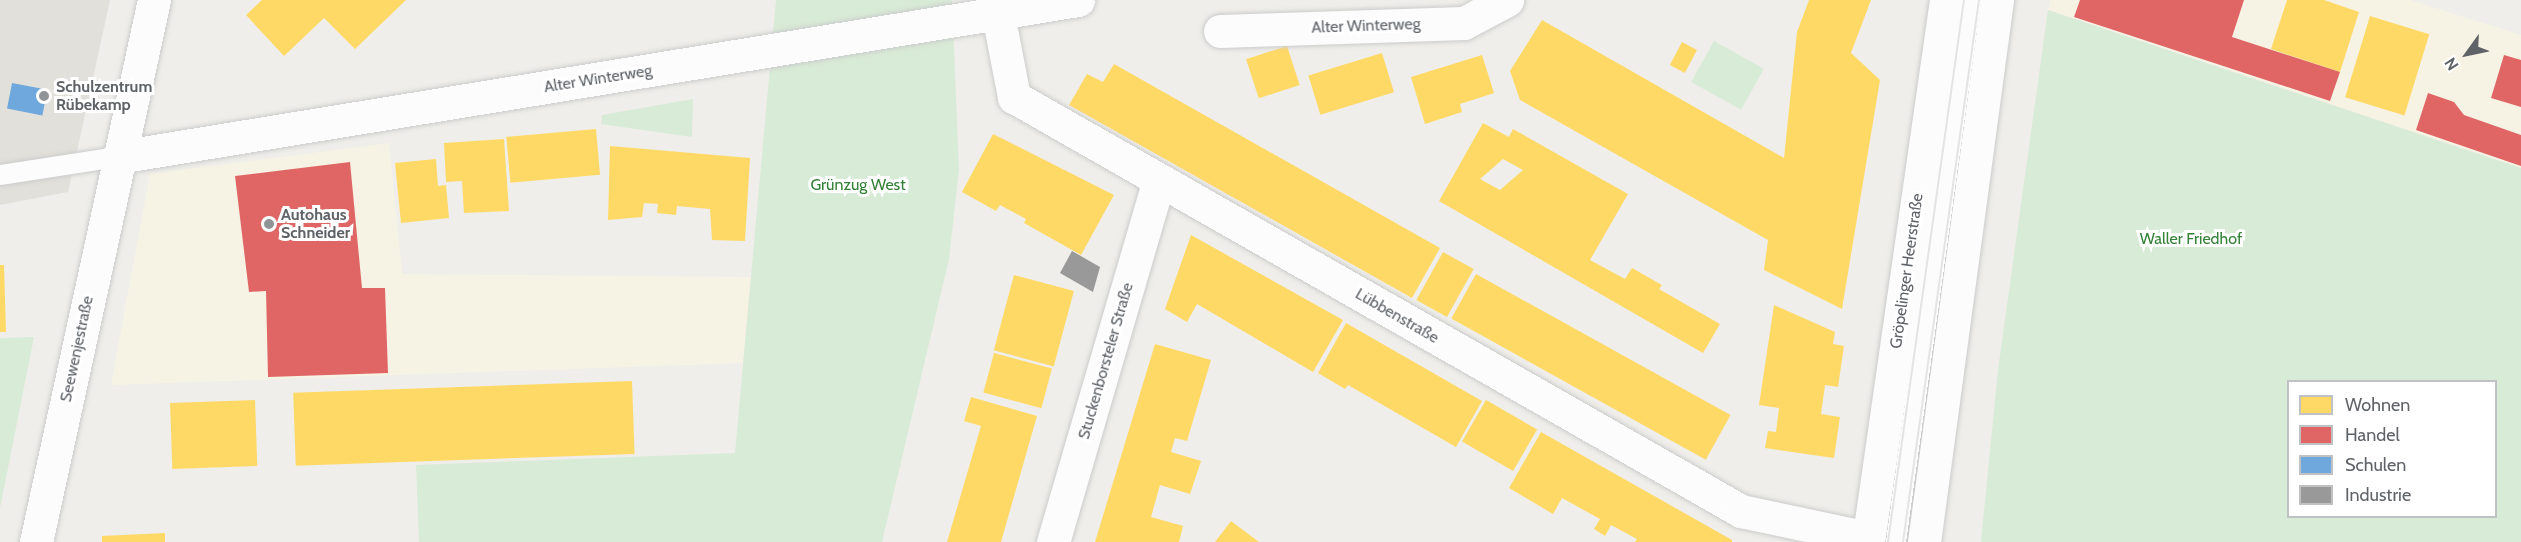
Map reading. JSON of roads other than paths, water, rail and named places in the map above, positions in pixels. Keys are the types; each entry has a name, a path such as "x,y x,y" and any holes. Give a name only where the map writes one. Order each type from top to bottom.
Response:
{"street":[{"name":"Seewenjestraße","path":"36,542 154,0"},
{"name":"Alter Winterweg","path":"118,157 1078,0"},
{"name":"Alter Winterweg","path":"1220,31 1464,23 1507,0"},
{"name":"Gröpelinger Heerstraße","path":"1877,541 1946,0"},
{"path":"1924,542 1996,0"},
{"name":"Lübbenstraße","path":"998,14 1014,97 1741,511 1877,541"},
{"name":"Stuckenborsteler Straße","path":"1053,542 1159,180"}],"lane":[{"path":"1877,541 1971,0"},
{"path":"0,175 118,157"}],"tram line":[{"path":"1888,542 1964,0"},
{"path":"1903,542 1979,0"}],"place":[{"name":"Schulzentrum Rübekamp","path":"44,96"},
{"name":"Autohaus Schneider","path":"269,224"}],"park label":[{"name":"Grünzug West","path":"858,185"},
{"name":"Waller Friedhof","path":"2191,239"}]}
